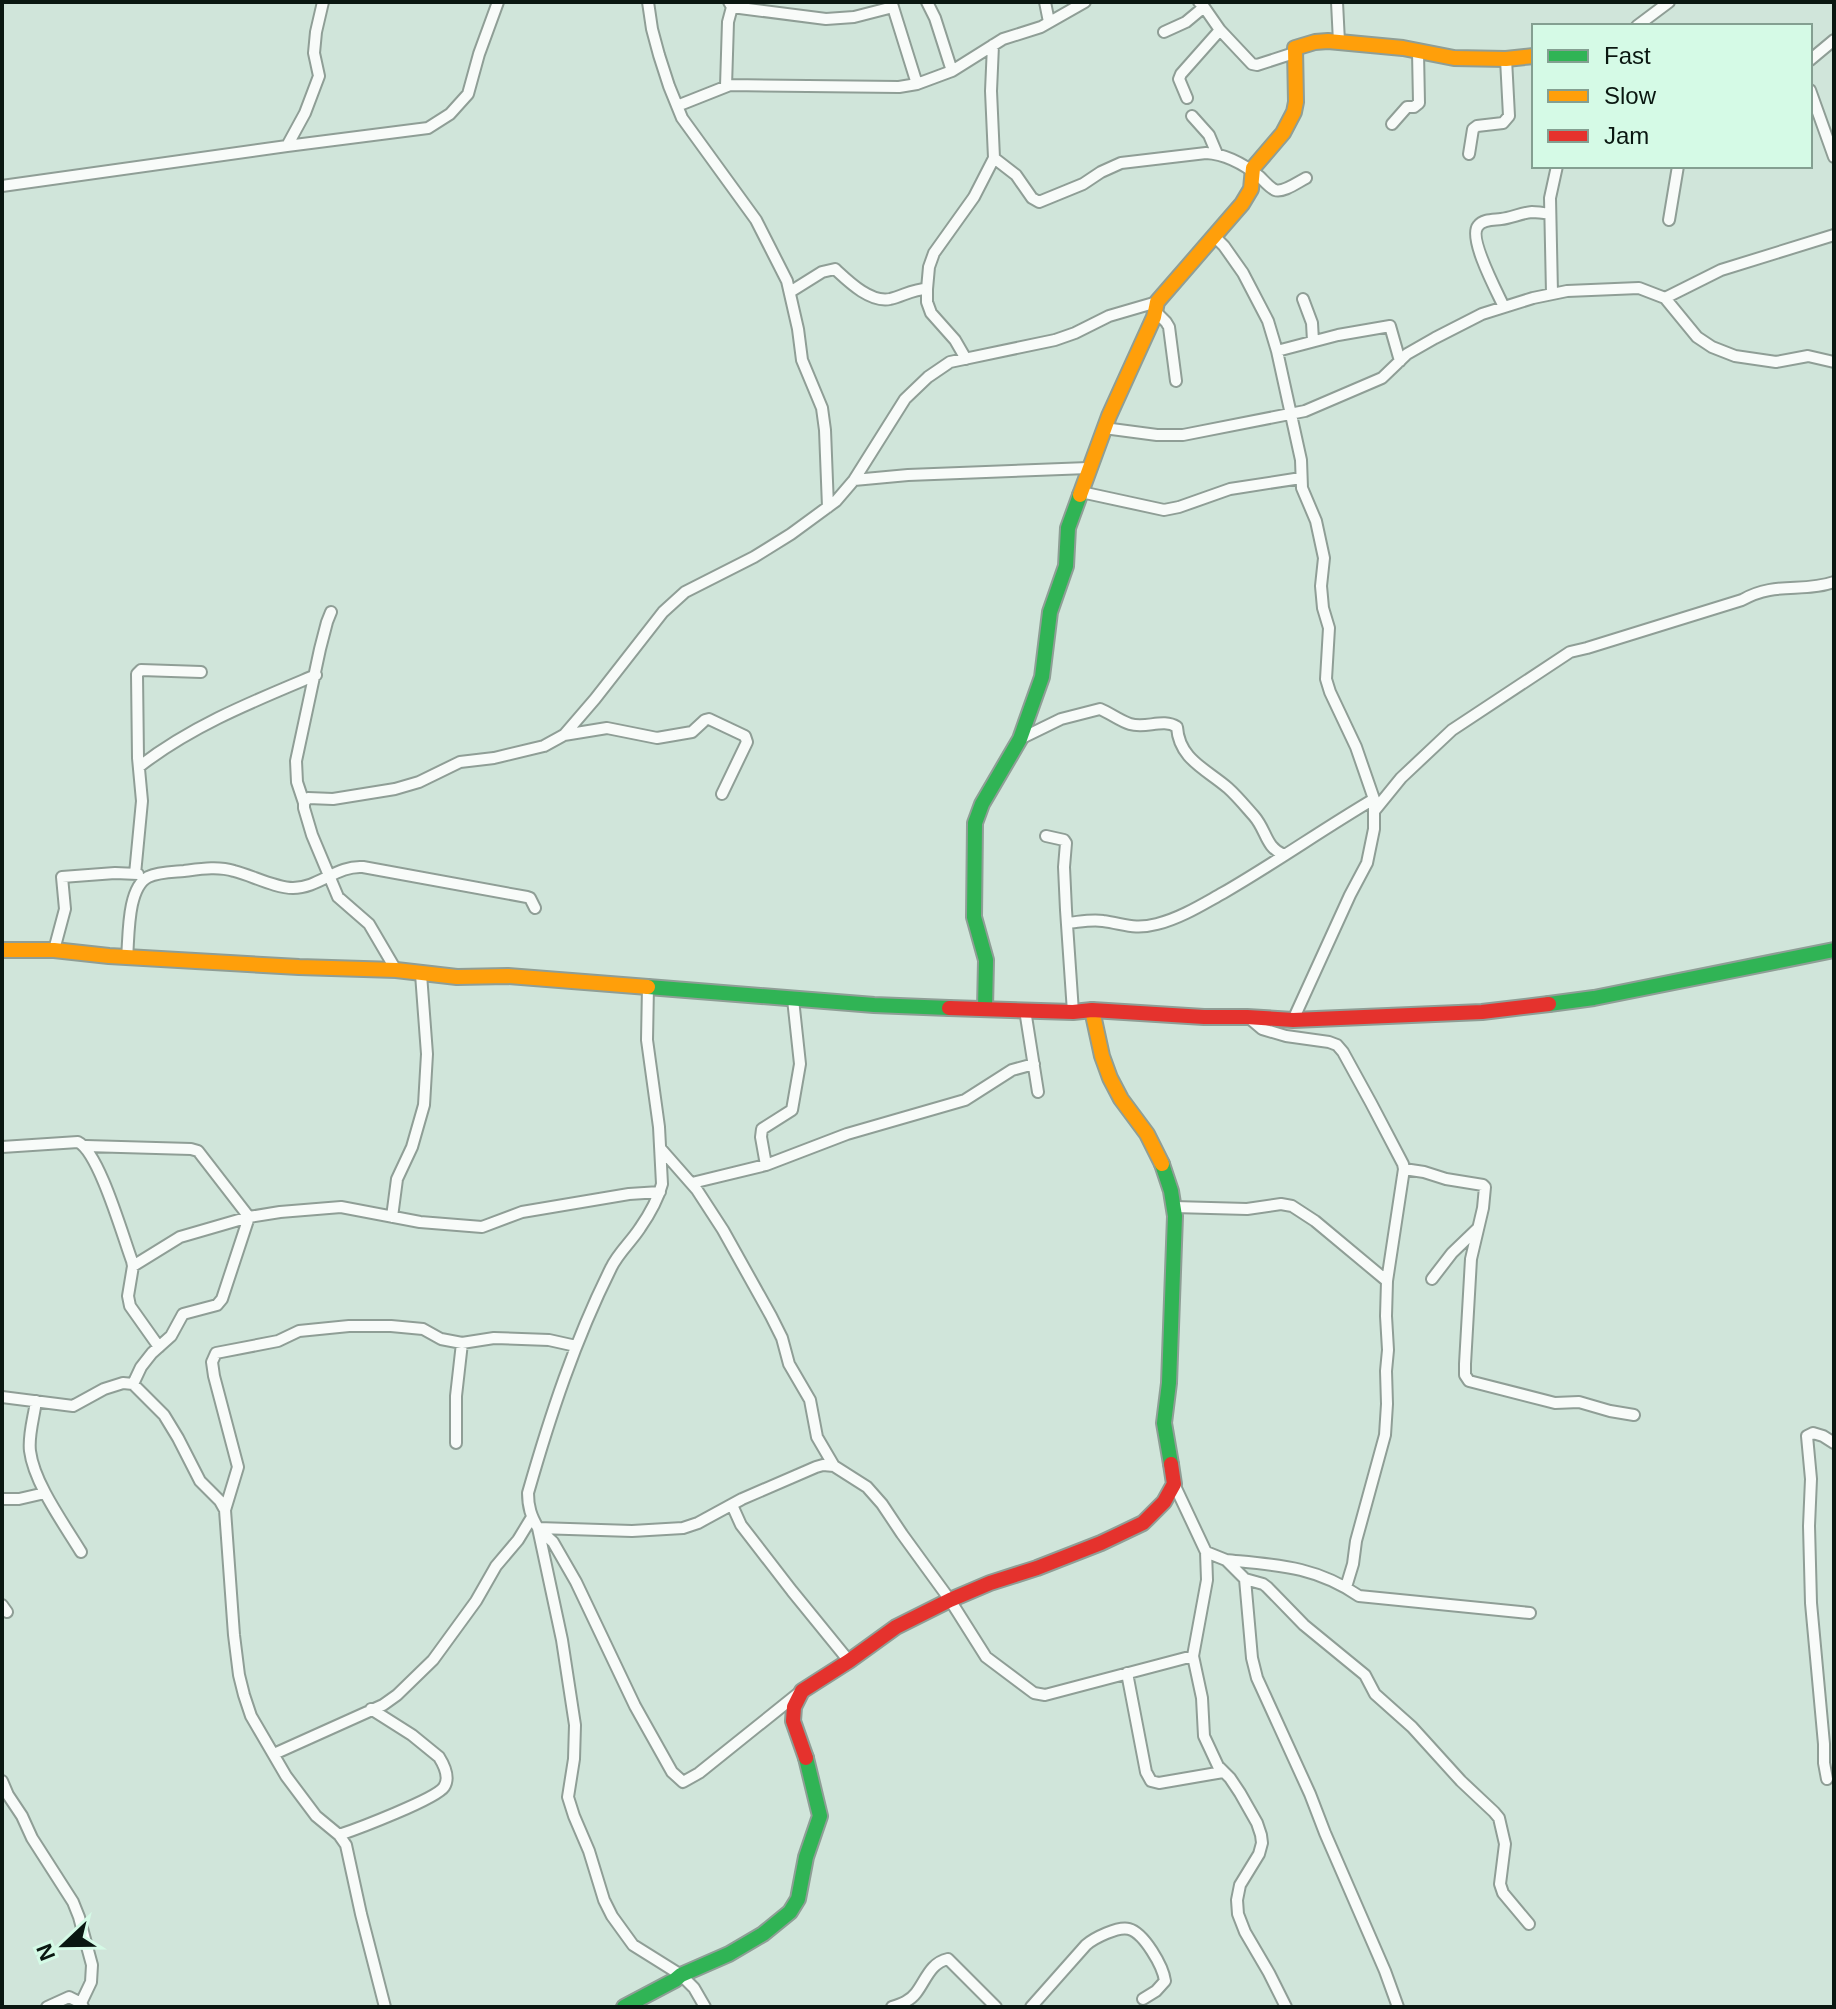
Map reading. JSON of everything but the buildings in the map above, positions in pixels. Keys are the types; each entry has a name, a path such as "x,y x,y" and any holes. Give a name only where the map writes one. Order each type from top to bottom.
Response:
{"street":[{"path":"287,146 305,113 319,76 314,53 323,2"},
{"path":"2,186 428,128 450,114 468,94 498,2"},
{"path":"648,2 656,42 682,118 756,220 783,271 790,292 802,360 822,408 828,507"},
{"path":"927,2 952,71"},
{"path":"1045,2 1049,22"},
{"path":"677,106 726,86 899,87 917,84 952,71 1003,39 1041,27 1085,2"},
{"path":"1337,2 1339,42"},
{"path":"1640,24 1669,2"},
{"path":"726,86 730,4 790,8 826,19 854,17 892,4 917,84"},
{"path":"1164,32 1186,22 1201,4 1252,64 1294,53"},
{"path":"1187,98 1179,79 1181,74 1220,30"},
{"path":"1812,58 1834,40"},
{"path":"985,1009 986,960 974,917 975,823 982,804 1020,739 1042,677 1050,612 1066,566 1066,540 1088,468 1156,307 1250,194 1252,171 1283,133 1294,112 1296,47 1315,42 1339,42 1403,48 1454,58 1532,56"},
{"path":"966,359 955,340 931,313 927,289 934,253 974,197 994,158 991,102 993,45"},
{"path":"1392,124 1407,107 1419,103 1418,52"},
{"path":"1469,154 1473,129 1503,123 1509,116 1506,59"},
{"path":"1812,96 1834,157"},
{"path":"1192,116 1209,135 1217,154"},
{"path":"994,158 1016,175 1032,198 1039,202 1083,184 1121,163 1189,155 1217,154 1252,171 1275,190 1306,178"},
{"path":"1552,293 1550,214 1557,168"},
{"path":"1669,220 1678,168"},
{"path":"1504,307 1482,260 1475,236 1476,228 1480,223 1531,212 1550,214"},
{"path":"1665,298 1721,270 1834,235"},
{"path":"1214,236 1233,258 1255,295 1268,321 1277,351 1301,460 1302,488 1316,521 1324,558 1321,586 1329,628 1326,679 1356,747 1374,804 1374,829 1367,863 1293,1020"},
{"path":"790,292 822,272 835,269 859,290 883,299 927,289"},
{"path":"1104,428 1183,435 1305,411 1371,384 1387,375 1403,357 1482,314 1567,291 1639,288 1665,298 1697,337 1735,356 1776,362 1806,355 1834,362"},
{"path":"1303,299 1312,323 1313,341"},
{"path":"564,735 676,599 754,557 836,501 854,480 905,399 928,377 950,362 1055,340 1109,316 1156,307"},
{"path":"1156,307 1169,327 1176,381"},
{"path":"1277,351 1390,326 1400,361"},
{"path":"854,480 1088,468"},
{"path":"1081,492 1164,510 1230,489 1301,478"},
{"path":"1067,923 1101,920 1132,928 1157,924 1199,907 1253,876 1324,828 1374,804 1452,730 1570,652 1742,600 1758,591 1834,582"},
{"path":"331,612 296,761 297,782 312,835 338,897 369,924 396,970"},
{"path":"135,874 142,801 137,674 141,670 201,672"},
{"path":"140,766 222,714 316,675"},
{"path":"1020,739 1061,719 1100,709 1132,725 1174,724 1183,751 1230,790 1257,819 1274,850 1284,855"},
{"path":"304,803 308,798 333,799 395,789 419,782 460,762 529,751 564,735 607,728 657,738 692,732 709,719 745,736 747,742 722,794"},
{"path":"1046,836 1066,843 1064,867 1073,1012"},
{"path":"54,950 65,909 62,877 226,869 293,888 310,886 352,867 363,867 527,897 535,908"},
{"path":"127,958 132,902 139,884 150,875"},
{"path":"2,950 54,950 127,958 396,970 457,977 508,976 874,1005 1073,1012 1092,1010 1293,1020 1507,1010 1594,998 1834,950"},
{"path":"392,1217 397,1179 412,1147 424,1105 427,1054 421,974"},
{"path":"648,986 647,1040 663,1181 641,1228 613,1263 576,1346 528,1493 529,1508 538,1528 562,1640 575,1725 568,1797 574,1816 612,1916 637,1949 681,1975 694,1988 705,2007"},
{"path":"766,1165 762,1129 792,1110 800,1064 793,999"},
{"path":"1025,1010 1038,1092"},
{"path":"1092,1010 1099,1046 1115,1087 1121,1100 1139,1121 1168,1177 1173,1195 1169,1383 1164,1423 1174,1484 1206,1552 1207,1580 1193,1656 1202,1698 1204,1736 1223,1772 1235,1785 1257,1823 1262,1843 1259,1854 1240,1885 1238,1914 1286,2007"},
{"path":"1247,1017 1262,1029 1337,1045 1404,1169 1387,1281 1385,1435 1346,1587"},
{"path":"692,1183 766,1165 847,1134 965,1100 1009,1071 1034,1064"},
{"path":"2,1147 78,1142 86,1146 194,1149 249,1217"},
{"path":"86,1146 107,1189 133,1266 128,1296 130,1306 159,1347"},
{"path":"661,1149 692,1183 723,1230 771,1316 782,1338 789,1364 810,1400 817,1437 834,1466 877,1497 986,1657 1034,1693 1045,1695 1193,1656"},
{"path":"1404,1169 1485,1187 1471,1259 1465,1364 1467,1379 1555,1403 1587,1403 1634,1415"},
{"path":"133,1266 180,1237 249,1217 280,1212 341,1207 420,1222 486,1226 522,1212 629,1194 660,1192"},
{"path":"1174,1207 1247,1209 1281,1204 1292,1206 1315,1221 1387,1281"},
{"path":"133,1384 141,1367 171,1336 183,1314 220,1302 249,1217"},
{"path":"1432,1279 1452,1253 1478,1228"},
{"path":"385,2007 349,1853 339,1835 313,1813 286,1776 251,1716 239,1675 225,1510 238,1467 212,1358 216,1353 278,1341 299,1331 349,1326 423,1329 447,1341 462,1343 494,1338 549,1340 576,1346"},
{"path":"456,1443 456,1396 462,1343"},
{"path":"2,1397 73,1406 104,1389 123,1383 133,1384 164,1415 200,1481 225,1510"},
{"path":"36,1401 30,1454 45,1493 81,1552"},
{"path":"1827,1779 1811,1603 1811,1479 1807,1436 1813,1433 1834,1443"},
{"path":"538,1528 678,1529 698,1523 816,1467 834,1466"},
{"path":"538,1528 557,1548 635,1706 672,1772 683,1782 699,1773 802,1691 896,1627 990,1583 1101,1543 1143,1523 1164,1502 1174,1484"},
{"path":"2,1499 45,1493"},
{"path":"732,1505 741,1525 849,1661"},
{"path":"274,1754 383,1705 397,1695 433,1660 532,1517"},
{"path":"1206,1552 1226,1560 1306,1570 1340,1583 1359,1596 1530,1613"},
{"path":"1226,1560 1245,1579 1267,1587 1304,1625 1365,1675 1375,1694 1412,1727 1499,1818 1505,1844 1500,1884 1503,1893 1529,1924"},
{"path":"1245,1579 1252,1658 1257,1678 1310,1794 1398,2007"},
{"path":"1127,1673 1146,1772 1151,1781 1159,1783 1223,1772"},
{"path":"624,2007 773,1929 791,1912 800,1895 805,1860 819,1827 820,1816 803,1745 793,1721 794,1707 802,1691"},
{"path":"339,1835 435,1794 447,1780 439,1757 412,1735 371,1709"},
{"path":"773,1713 793,1721"},
{"path":"2,1781 32,1838 73,1902 92,1965 91,1982 82,2005 69,1997 47,2007"},
{"path":"1031,2007 1086,1945 1095,1938 1120,1929 1129,1929 1140,1936 1164,1973 1165,1981 1143,1999"},
{"path":"892,2007 911,1998 930,1970 948,1959 996,2007"}],"traffic: fast":[{"path":"985,1009 986,960 974,917 975,823 982,804 1020,739 1042,677 1050,612 1066,566 1068,528 1080,495"},
{"path":"1549,1004 1594,998 1834,950"},
{"path":"648,987 949,1008"},
{"path":"1162,1164 1175,1216 1169,1383 1164,1423 1171,1464"},
{"path":"624,2007 681,1975 729,1954 763,1934 790,1912 798,1899 806,1857 820,1816 806,1758"}],"traffic: slow":[{"path":"1080,495 1109,416 1154,317 1157,302 1242,204 1251,189 1253,168 1283,133 1294,112 1295,48 1328,41 1403,48 1454,58 1532,56"},
{"path":"2,950 54,950 109,956 396,970 457,977 508,976 648,987"},
{"path":"1092,1010 1110,1078 1147,1134 1162,1164"}],"traffic: jam":[{"path":"949,1008 1092,1010 1293,1020 1482,1012 1549,1004"},
{"path":"806,1758 793,1721 794,1707 802,1691 896,1627 950,1600 1101,1543 1143,1523 1164,1502 1174,1484 1171,1464"}]}
